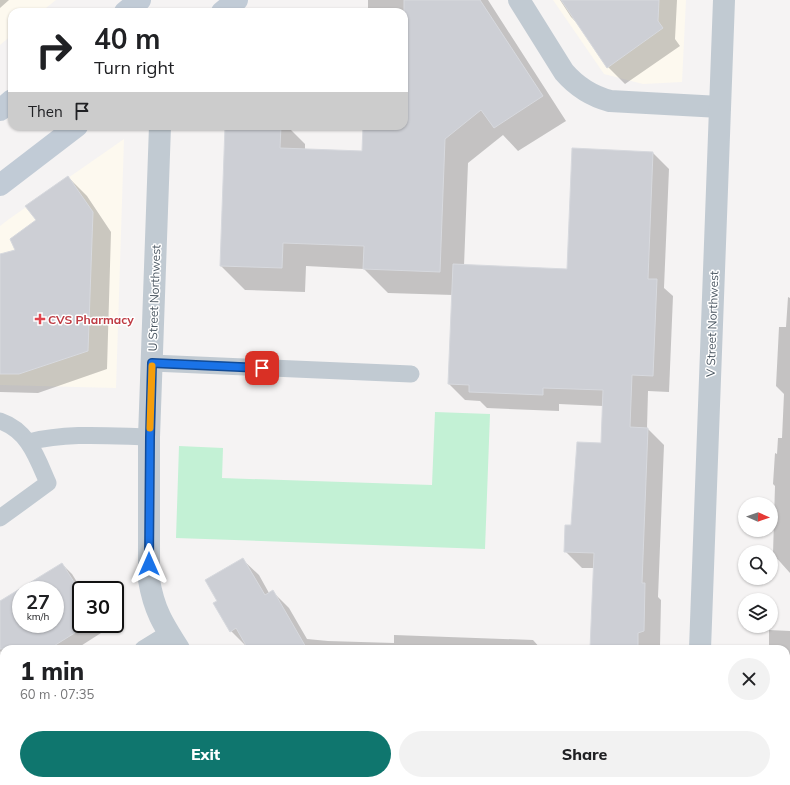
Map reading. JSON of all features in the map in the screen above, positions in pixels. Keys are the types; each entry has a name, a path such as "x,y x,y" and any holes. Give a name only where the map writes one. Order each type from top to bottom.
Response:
{"main road":[{"path":"130,8 140,0"},
{"path":"227,8 237,0"},
{"path":"0,185 72,130"}],"street":[{"path":"519,0 564,72 573,82 597,97 610,102 720,107"},
{"name":"V Street Northwest","path":"700,645 724,0"},
{"name":"U Street Northwest","path":"160,130 150,437 149,580 158,614 174,641"}],"lane":[{"path":"152,363 411,374"},
{"path":"0,421 9,424 29,442 48,483 0,518"},
{"path":"29,442 45,438 93,435 150,437"},
{"path":"158,645 174,641"}],"shaded area":[{"path":"0,0 56,0 46,8 8,8 8,38 0,45"},
{"path":"553,0 686,0 682,82 643,84 604,74"},
{"path":"124,139 116,388 0,385 0,226"}],"green space":[{"path":"435,412 490,414 485,549 176,538 179,446 223,448 222,478 432,485"}],"building":[{"path":"404,0 480,0 543,96 494,128 481,110 445,139 440,272 363,269 364,246 283,243 282,268 220,266 225,130 281,130 280,148 362,151 363,130 408,130 408,8 404,8"},
{"path":"561,0 659,0 658,21 663,28 607,68"},
{"path":"572,148 653,152 648,279 657,279 653,376 632,375 630,427 648,428 642,583 645,583 644,631 638,633 638,645 590,645 594,553 564,552 565,525 571,525 577,442 601,443 603,390 543,388 543,395 469,392 469,385 448,384 453,264 567,269"},
{"name":"CVS Pharmacy","path":"68,176 93,212 88,351 19,374 0,374 0,254 15,250 10,239 36,220 25,206"},
{"path":"243,558 265,595 273,590 305,645 246,645 236,628 230,632 213,603 217,601 205,580"},
{"path":"62,563 73,581 72,581 72,633 75,633 55,645 0,645 0,601 12,594 12,633 64,633 64,581 33,581"}],"slow traffic":[{"path":"150,428 152,366"}],"place":[{"name":"CVS Pharmacy","path":"40,319"}],"route":[{"path":"149,564 152,363 262,368"}]}
